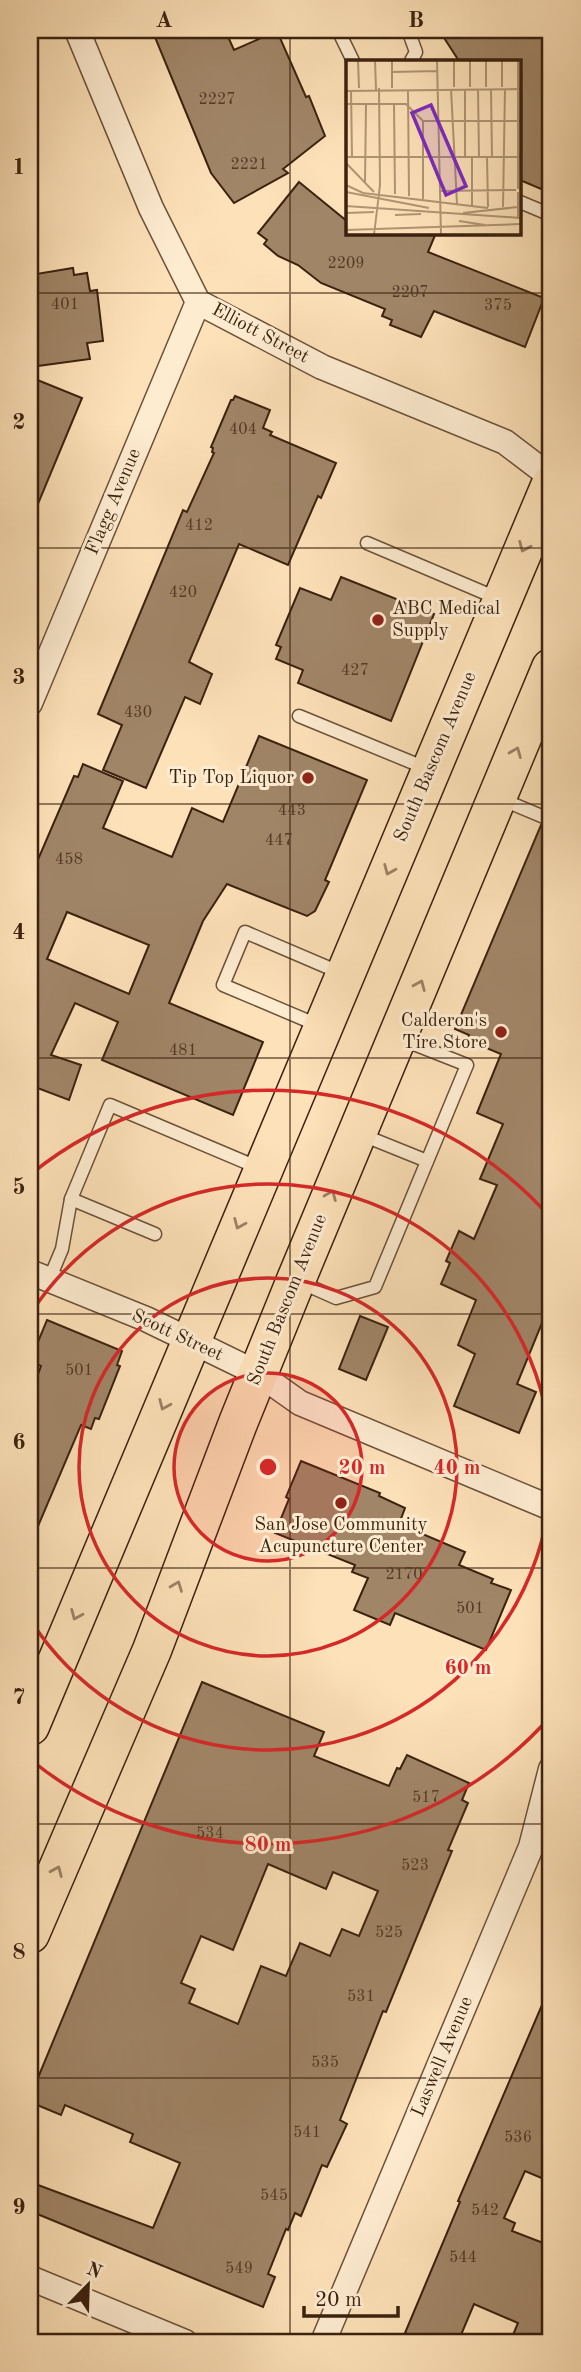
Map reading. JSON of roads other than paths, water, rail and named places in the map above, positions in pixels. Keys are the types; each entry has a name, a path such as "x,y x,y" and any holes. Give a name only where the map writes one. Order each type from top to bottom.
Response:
{"main road":[{"name":"South Bascom Avenue","path":"30,1726 551,484"},
{"name":"South Bascom Avenue","path":"30,1934 152,1650 296,1280 551,668"}],"street":[{"name":"Elliott Street","path":"78,30 151,208 198,302 322,367 505,442 551,477"},
{"name":"Flagg Avenue","path":"30,703 198,302"},
{"name":"Scott Street","path":"40,1276 146,1320 259,1374 300,1403 551,1508"},
{"name":"Laswell Avenue","path":"323,2342 531,1847 551,1769"},
{"path":"30,2278 184,2342"}],"lane":[{"path":"338,30 353,60"},
{"path":"408,30 416,52 412,60"},
{"path":"522,203 551,215"},
{"path":"367,543 502,600"},
{"path":"299,716 430,770"},
{"path":"498,797 551,820"},
{"path":"323,1027 223,985 246,932 345,974"},
{"path":"296,1280 336,1298 375,1287 467,1065 398,1037"},
{"path":"40,1276 62,1249 71,1199 110,1105 263,1169"},
{"path":"357,1133 427,1161"},
{"path":"71,1199 155,1234"}],"place":[{"name":"ABC Medical Supply","path":"378,620"},
{"name":"Tip Top Liquor","path":"308,778"},
{"name":"Calderon's Tire Store","path":"501,1032"},
{"name":"San Jose Community Acupuncture Center","path":"341,1503"}]}
